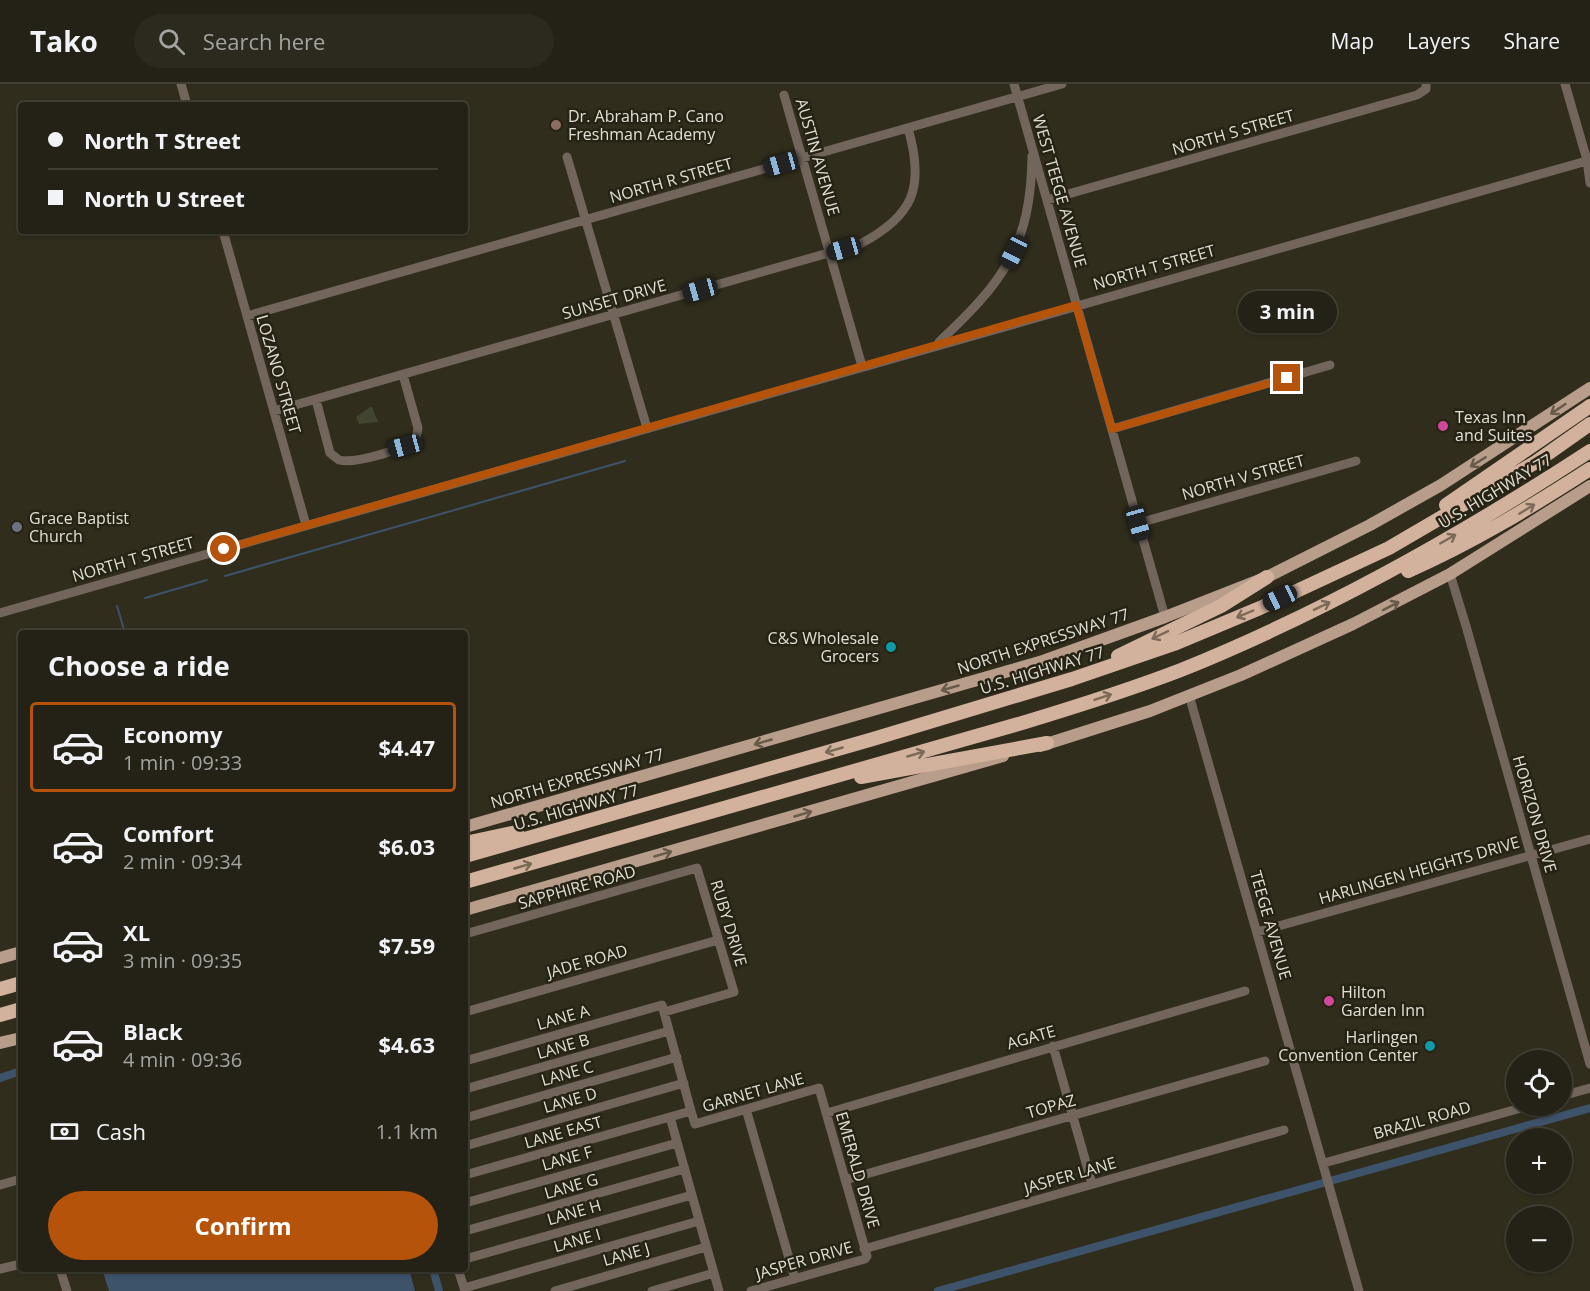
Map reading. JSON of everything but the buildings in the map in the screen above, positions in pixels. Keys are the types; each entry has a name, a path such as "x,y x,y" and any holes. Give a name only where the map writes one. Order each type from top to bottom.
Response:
{"highway":[{"path":"1361,560 1374,547 1433,514 1590,406"},
{"name":"U.S. HIGHWAY 77","path":"468,855 1071,680 1174,644 1260,608 1389,548 1536,462 1590,424"},
{"name":"U.S. HIGHWAY 77","path":"468,881 1022,723 1100,699 1181,670 1361,588 1498,510 1590,451"},
{"path":"1361,588 1386,580 1441,556 1518,515 1590,469"},
{"path":"1071,680 1221,606 1267,577"},
{"path":"719,810 856,778 1047,744"},
{"path":"468,842 631,808"},
{"path":"0,989 18,984"},
{"path":"0,1015 18,1010"}],"main road":[{"name":"NORTH EXPRESSWAY 77","path":"468,826 1043,661 1165,617 1267,577 1370,525 1441,485 1590,388"},
{"path":"468,909 1047,744 1139,714 1241,675 1353,624 1450,574 1590,486"},
{"path":"0,958 18,953"},
{"path":"0,1043 18,1039"}],"street":[{"path":"181,84 186,102"},
{"name":"WEST TEEGE AVENUE","path":"1014,84 1165,617"},
{"name":"NORTH R STREET","path":"247,316 1062,84"},
{"path":"1565,84 1589,161 1590,183"},
{"name":"NORTH S STREET","path":"1047,200 1417,95 1426,87"},
{"name":"AUSTIN AVENUE","path":"784,96 862,366"},
{"name":"SUNSET DRIVE","path":"274,411 860,244 880,234 901,216 906,208 916,173 915,156 908,128"},
{"path":"936,345 978,304 1001,277 1014,252 1027,212 1032,184 1032,145"},
{"path":"567,157 646,428"},
{"name":"NORTH T STREET","path":"0,613 1076,305 1589,161"},
{"name":"LOZANO STREET","path":"224,234 306,525"},
{"path":"1112,429 1330,365"},
{"path":"316,400 330,453 339,460 352,461 405,446 416,439 418,428 403,375"},
{"name":"NORTH V STREET","path":"1138,523 1356,461"},
{"name":"HORIZON DRIVE","path":"1450,574 1590,1064"},
{"name":"TEEGE AVENUE","path":"1189,695 1359,1291"},
{"name":"HARLINGEN HEIGHTS DRIVE","path":"1257,932 1590,838"},
{"name":"SAPPHIRE ROAD","path":"468,933 697,868"},
{"name":"RUBY DRIVE","path":"664,1012 734,992 697,868"},
{"name":"JADE ROAD","path":"468,1011 718,940"},
{"name":"AGATE","path":"826,1113 1245,991"},
{"name":"LANE A","path":"468,1060 662,1005 664,1012"},
{"path":"664,1012 691,1111"},
{"name":"LANE B","path":"468,1088 669,1031"},
{"path":"1053,1046 1092,1184"},
{"name":"LANE C","path":"468,1117 677,1057"},
{"name":"TOPAZ","path":"845,1180 1265,1061"},
{"name":"LANE D","path":"468,1145 684,1083"},
{"name":"EMERALD DRIVE","path":"819,1088 865,1254"},
{"name":"GARNET LANE","path":"670,1117 691,1111 695,1124 819,1088"},
{"path":"1572,1093 1590,1088"},
{"path":"746,1109 795,1280"},
{"name":"BRAZIL ROAD","path":"1325,1166 1506,1113"},
{"path":"670,1117 719,1291"},
{"name":"LANE EAST","path":"468,1174 670,1117"},
{"name":"JASPER LANE","path":"865,1254 1092,1184 1284,1130"},
{"name":"LANE F","path":"468,1202 677,1143"},
{"name":"LANE G","path":"468,1230 684,1169"},
{"path":"0,1185 18,1180"},
{"name":"LANE H","path":"468,1258 692,1195"},
{"name":"LANE I","path":"464,1289 699,1221"},
{"name":"LANE J","path":"555,1291 706,1246"},
{"name":"JASPER DRIVE","path":"751,1291 795,1280 865,1254"},
{"path":"0,1269 18,1265"},
{"path":"61,1272 67,1291"},
{"path":"459,1272 464,1289"},
{"path":"652,1291 714,1273"}],"green space":[{"path":"370,407 378,422 359,424 356,417"}],"water":[{"path":"103,1272 410,1272 415,1291 109,1291"}],"waterway":[{"path":"225,576 625,461"},
{"path":"145,598 207,580"},
{"path":"117,606 124,630"},
{"path":"0,1078 18,1072"},
{"path":"938,1291 1590,1108"},
{"path":"434,1272 439,1291"}],"place":[{"name":"Dr. Abraham P. Cano Freshman Academy","path":"556,125"},
{"name":"Texas Inn and Suites","path":"1443,426"},
{"name":"Grace Baptist Church","path":"17,527"},
{"name":"C&S Wholesale Grocers","path":"891,647"},
{"name":"Hilton Garden Inn","path":"1329,1001"},
{"name":"Harlingen Convention Center","path":"1430,1046"}],"route":[{"path":"224,549 1076,305 1112,429 1287,378"}]}
